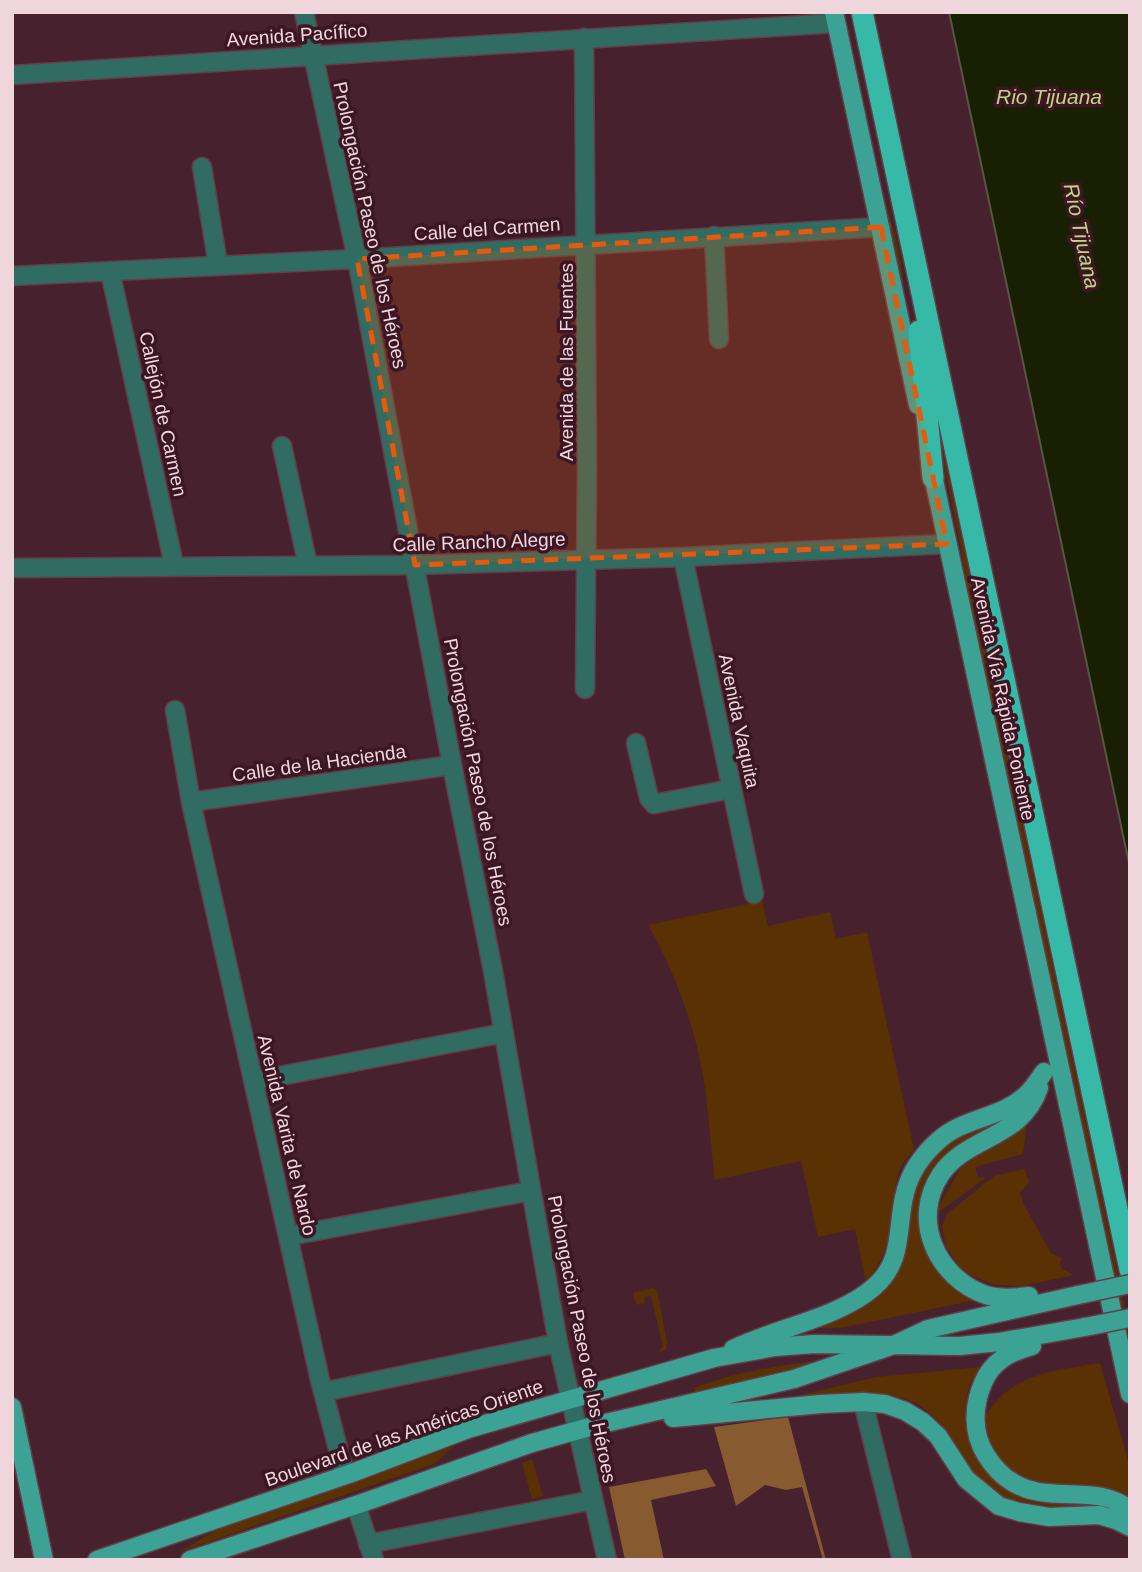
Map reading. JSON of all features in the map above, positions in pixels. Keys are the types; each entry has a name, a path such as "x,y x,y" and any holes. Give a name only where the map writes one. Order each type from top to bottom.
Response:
{"highway":[{"name":"Avenida Vía Rápida Poniente","path":"862,12 1130,1270"},
{"path":"839,16 890,138"},
{"path":"910,232 933,478"}],"main road":[{"name":"Avenida Vía Rápida Poniente","path":"839,16 933,478 1130,1394"},
{"path":"1053,1034 1035,1100 1020,1120 949,1165 940,1176 930,1204 928,1222 930,1240 947,1269 958,1280 986,1295 1012,1298 1078,1292"},
{"path":"714,1358 755,1338 850,1303 876,1286 897,1249 904,1194 920,1159 954,1129 994,1113 1027,1095 1044,1072"},
{"name":"Boulevard de las Américas Oriente","path":"190,1560 532,1443 794,1379 950,1323 1078,1292 1130,1284"},
{"name":"Boulevard de las Américas Oriente","path":"96,1560 345,1475 468,1429 714,1358 814,1343 959,1346 1085,1330 1130,1318"},
{"path":"1085,1330 1015,1350 996,1362 987,1372 977,1398 976,1429 980,1446 998,1472 1020,1487 1037,1492 1112,1500 1130,1510"},
{"path":"628,1419 650,1420 863,1402 885,1404 905,1411 923,1422 938,1436 966,1479 999,1506 1049,1517 1099,1515 1130,1527"},
{"path":"12,1407 44,1560"}],"street":[{"name":"Prolongación Paseo de los Héroes","path":"304,12 357,258 504,1032 558,1343 607,1560"},
{"name":"Avenida Pacífico","path":"12,75 584,38 839,16"},
{"name":"Avenida de las Fuentes","path":"584,38 587,243 585,689"},
{"path":"202,167 218,265"},
{"name":"Calle del Carmen","path":"12,276 881,226"},
{"path":"714,236 719,338"},
{"name":"Callejón de Carmen","path":"110,271 174,565"},
{"path":"282,446 308,566"},
{"name":"Calle Rancho Alegre","path":"12,568 415,565 683,558 947,544"},
{"name":"Avenida Vaquita","path":"683,558 754,894"},
{"name":"Avenida Varita de Nardo","path":"175,710 191,802 323,1392 345,1475"},
{"path":"636,743 649,798 654,804 731,789"},
{"name":"Calle de la Hacienda","path":"191,802 452,765"},
{"path":"254,1081 504,1032"},
{"path":"289,1236 531,1191"},
{"path":"323,1392 558,1343"},
{"path":"863,1402 902,1560"},
{"path":"356,1505 371,1552 593,1500"}],"highlighted area":[{"path":"881,227 947,544 415,565 357,259"}],"shaded area":[{"path":"875,168 898,249 904,299"},
{"path":"933,413 1130,1332 1130,1343 1057,1005 1016,841"},
{"path":"762,901 768,926 830,912 836,939 867,932 914,1150 900,1169 885,1249 866,1281 855,1229 818,1237 801,1161 715,1180 705,1088 697,1046 668,963 648,925"},
{"path":"1009,1117 923,1193 919,1217 927,1252 938,1272 952,1286 976,1300 841,1328 820,1328 818,1325 870,1303 892,1281 905,1249 917,1185 931,1161 950,1144"},
{"path":"1027,1122 1023,1154 975,1167 978,1178 987,1177 941,1210 937,1217 938,1208 960,1169"},
{"path":"1025,1169 1029,1182 1020,1193 1024,1205 1051,1253 1062,1258 1062,1269 1074,1275 1022,1286 994,1285 974,1277 960,1267 946,1247 942,1225 947,1214 994,1176"},
{"path":"653,1288 657,1290 667,1342 666,1350 657,1353 663,1347 651,1296 644,1297 645,1303 636,1305 633,1293"},
{"path":"824,1360 790,1371 695,1392 694,1388 758,1370"},
{"path":"1100,1363 1130,1467 1130,1502 1044,1486 1013,1474 1003,1467 992,1452 982,1422 992,1406 1017,1384 1032,1378"},
{"path":"981,1367 968,1391 966,1407 971,1441 987,1472 1012,1494 1028,1500 1104,1506 1112,1510 1053,1510 1015,1503 998,1495 983,1484 936,1419 906,1399 877,1394 817,1399 788,1398 876,1377"},
{"path":"788,1417 826,1560 823,1560 802,1487 786,1490 765,1485 736,1506 714,1427"},
{"path":"455,1446 434,1464 179,1552 220,1528"},
{"path":"532,1459 543,1496 532,1499 522,1463"},
{"path":"706,1469 716,1486 651,1500 664,1560 625,1560 609,1487"}],"water":[{"name":"Rio Tijuana","path":"949,12 1130,12 1130,868"}],"water label":[{"name":"Río Tijuana","path":"1082,236"}]}
